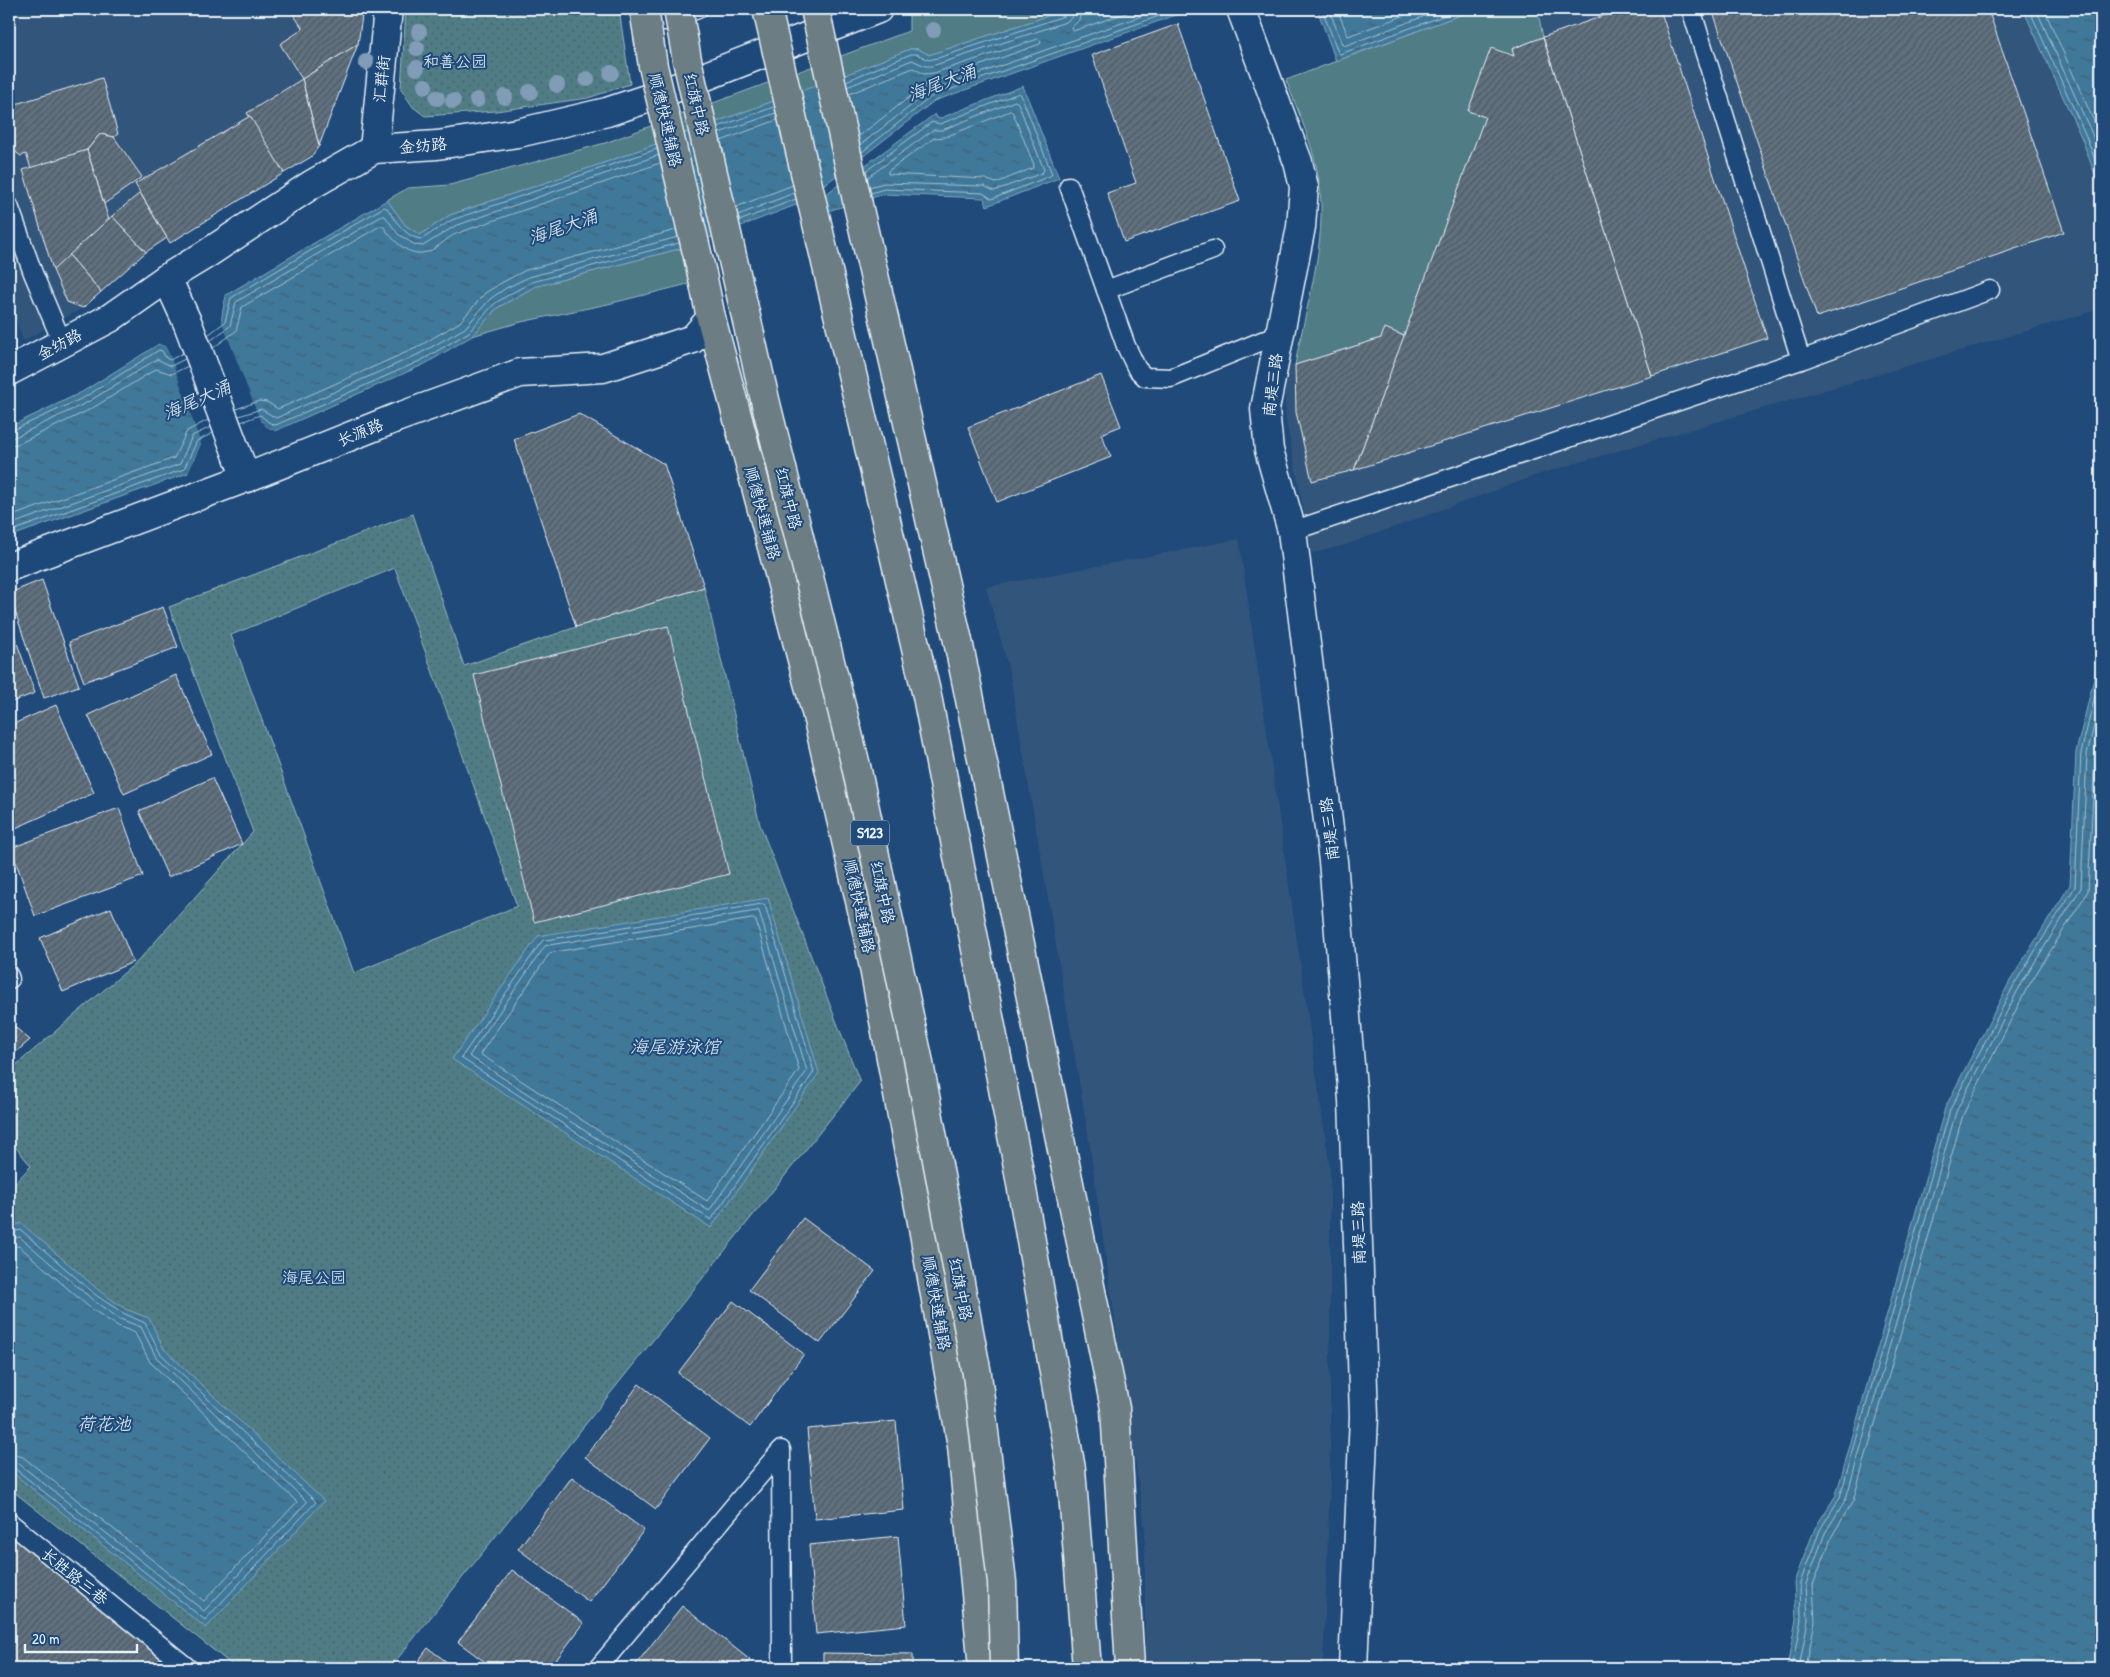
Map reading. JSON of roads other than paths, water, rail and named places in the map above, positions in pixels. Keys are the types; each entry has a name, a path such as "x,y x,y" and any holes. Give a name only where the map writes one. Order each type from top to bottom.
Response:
{"main road":[{"path":"768,9 927,696 1018,1161 1071,1469 1086,1668"},
{"path":"815,9 958,641 1115,1408 1130,1668"},
{"name":"顺德快速辅路","path":"662,13 653,66 712,318 817,716 867,931 962,1446 983,1668"},
{"name":"红旗中路","path":"662,13 687,60 763,394 856,766 918,1058 977,1374 1002,1582 1004,1668"}],"street":[{"name":"汇群街","path":"374,149 388,9"},
{"name":"金纺路","path":"9,371 110,318 167,278 311,185 374,149 437,145 518,133 607,112 652,97 878,9"},
{"name":"南堤三路","path":"1241,9 1298,162 1304,187 1298,246 1265,409 1269,450 1292,531 1333,861 1353,1100 1364,1416 1353,1668"},
{"path":"167,278 188,324 234,451 246,478"},
{"name":"长源路","path":"9,567 246,478 396,418 520,373 603,368 693,339 712,318"}],"lane":[{"path":"662,13 698,9"},
{"path":"1691,9 1801,360"},
{"path":"1069,186 1126,346 1137,369 1145,377 1170,378 1280,334"},
{"path":"9,206 32,273 62,342"},
{"path":"1106,290 1213,250"},
{"path":"1292,531 1801,360 1990,290"},
{"path":"598,1668 781,1450 782,1668"},
{"name":"长胜路三巷","path":"9,1522 188,1668"}],"water":[{"name":"海尾大涌","path":"1069,9 1193,9 934,101 861,158 796,205 686,247 534,287 497,308 472,336 425,364 275,431 267,427 260,420 201,444 188,473 9,537 9,427 82,392 159,344 165,346 171,355 221,320 226,295 387,200 405,225 420,235 450,215 601,164 848,74 910,49 918,49 929,55"},
{"path":"1317,9 1476,9 1336,61"},
{"path":"2023,9 2101,9 2101,191 2082,139"},
{"path":"1023,86 1059,178 987,206 984,198 884,194 801,219 800,213 935,114 938,119"},
{"path":"2101,650 2101,1668 1787,1668 1796,1619 1794,1582 1815,1528 1836,1495 1945,1108 2010,981 2070,885 2076,752"},
{"name":"海尾游泳馆","path":"768,898 819,1073 711,1228 452,1059 538,936"},
{"name":"荷花池","path":"21,1223 101,1292 125,1309 149,1318 164,1349 324,1501 206,1628 9,1470 9,1229"}],"park label":[{"name":"和善公园","path":"455,61"},
{"name":"海尾公园","path":"314,1277"}]}
